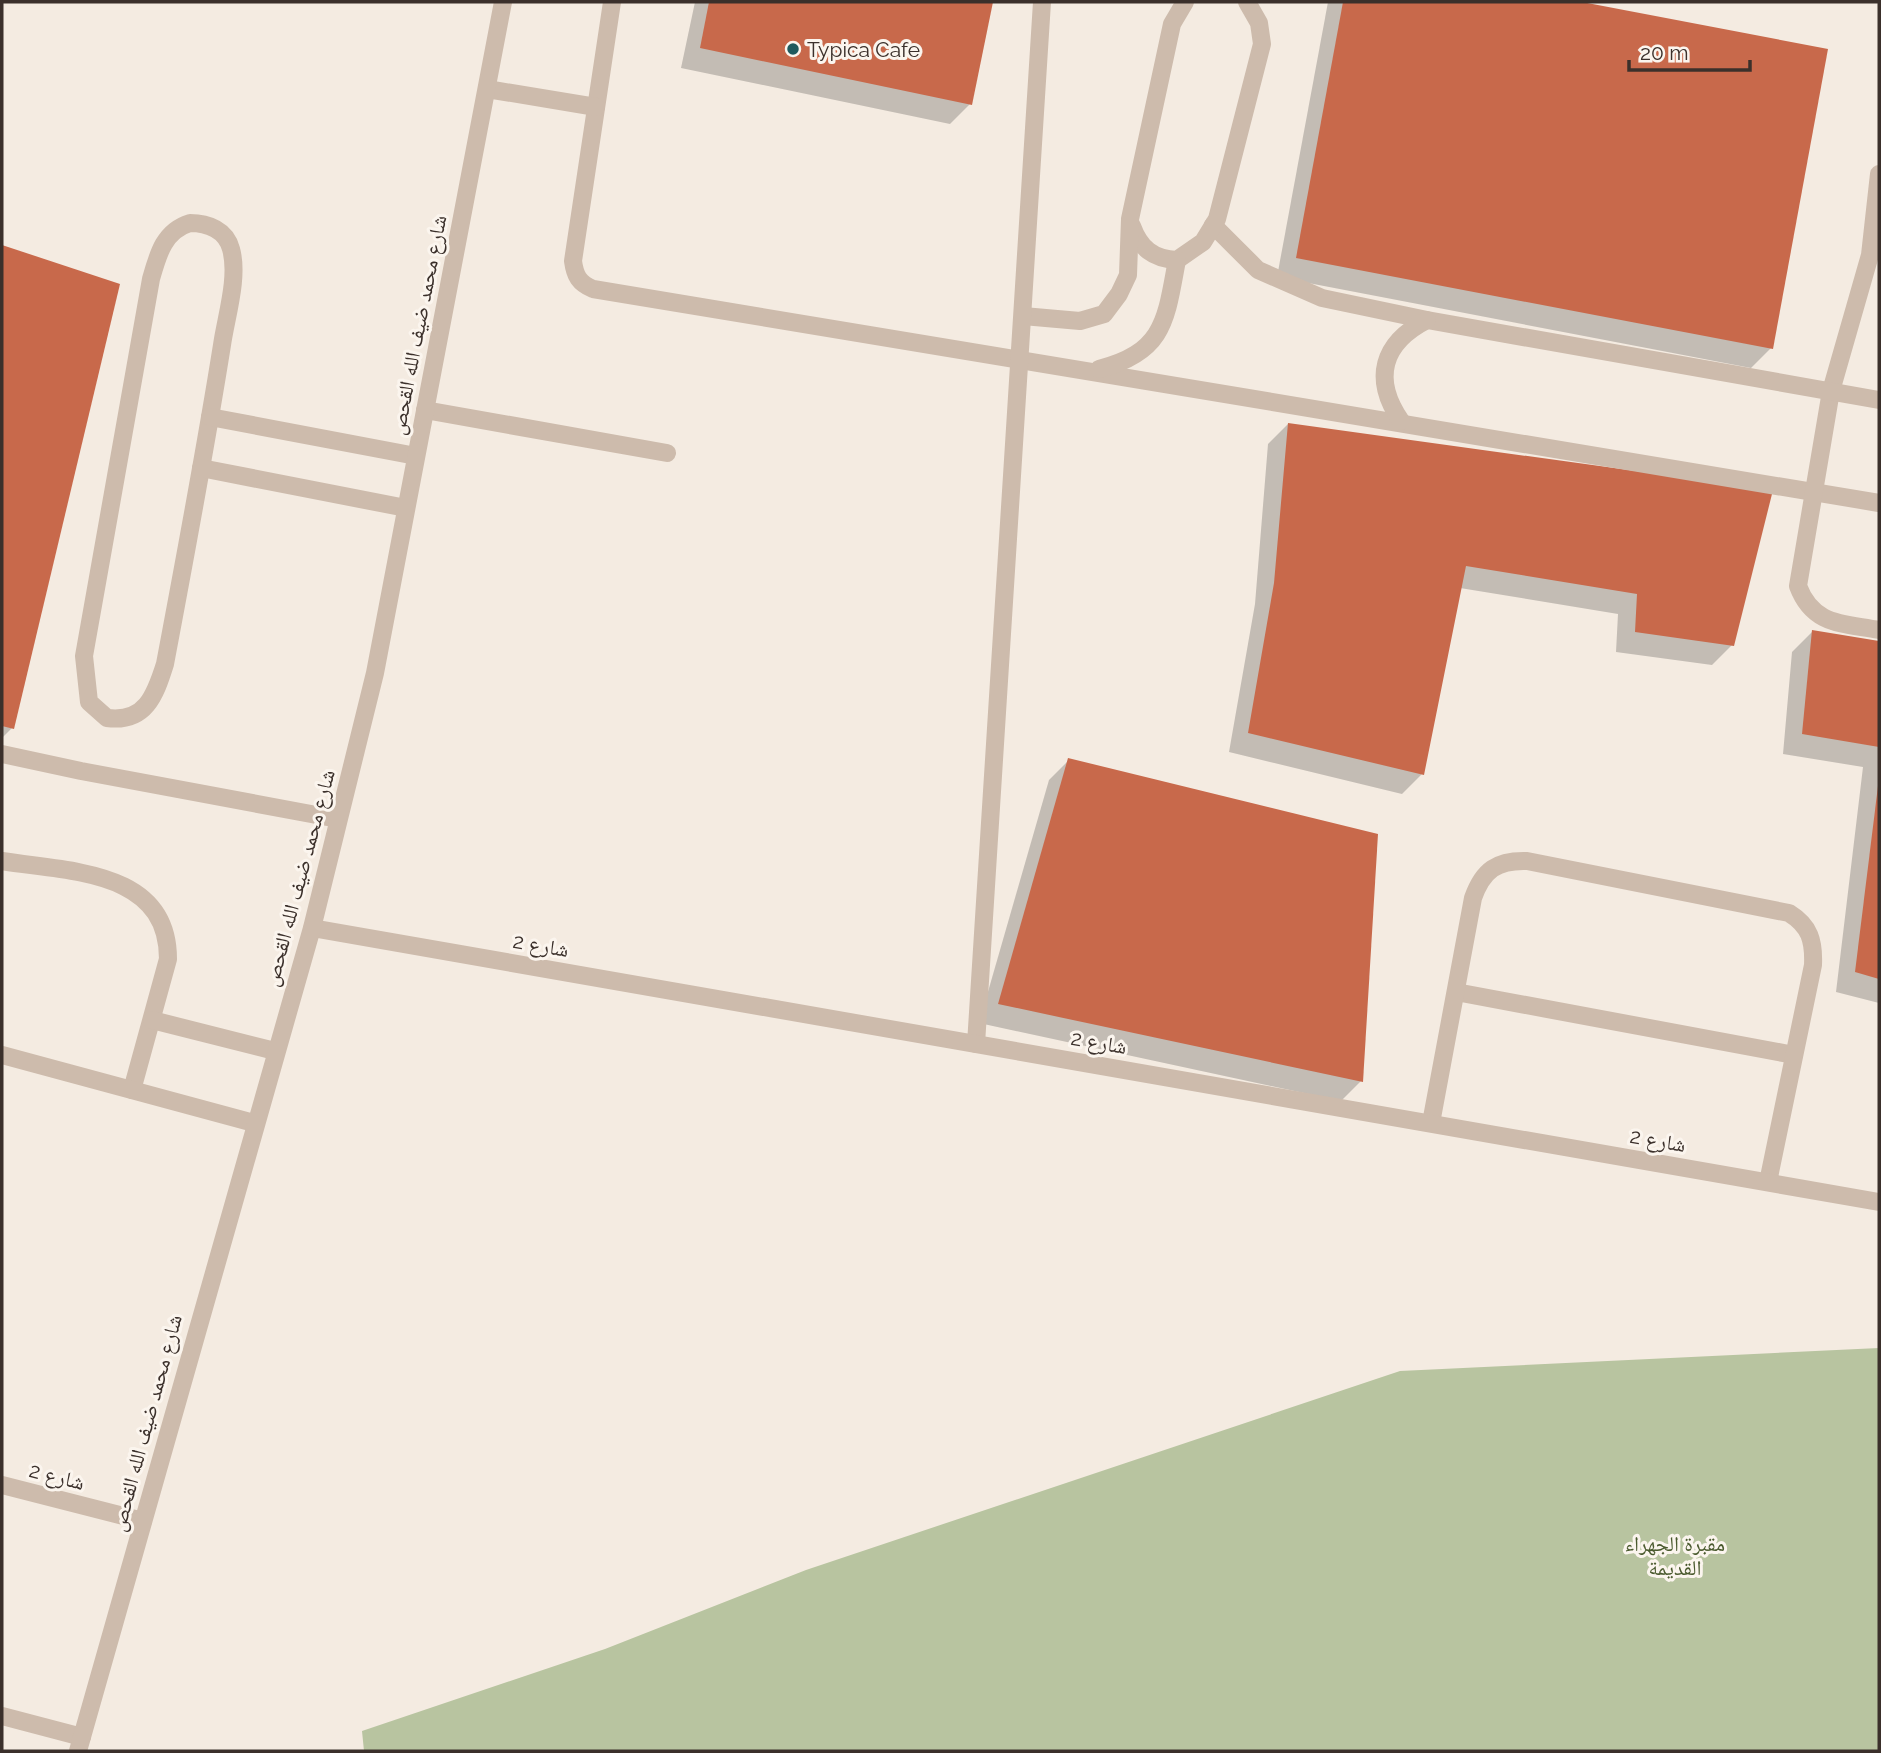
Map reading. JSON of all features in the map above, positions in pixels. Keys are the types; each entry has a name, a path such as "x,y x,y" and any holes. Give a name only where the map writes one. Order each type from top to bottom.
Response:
{"street":[{"name":"شارع محمد ضيف الله القحص","path":"80,1744 254,1123 312,928 375,673 503,2"},
{"path":"612,2 573,261 575,274 582,284 593,289 1401,421 1879,503"},
{"path":"976,1044 1042,2"},
{"path":"1023,316 1080,321 1104,314 1128,275 1130,219 1172,24 1185,2"},
{"path":"1093,370 1125,362 1139,354 1151,341 1166,318 1177,260 1203,242 1213,225 1262,44 1259,23 1247,2"},
{"path":"487,89 596,107"},
{"path":"1879,174 1875,256 1831,391 1798,586 1803,600 1822,620 1879,630"},
{"path":"1130,219 1138,242 1153,255 1177,260"},
{"path":"190,223 214,227 225,236 232,250 230,293 201,468 165,664 158,685 143,711 132,717 107,718 89,702 84,656 151,279 166,239 177,227 190,223"},
{"path":"1213,225 1258,270 1322,298 1427,320 1879,400"},
{"path":"1401,421 1389,404 1384,384 1386,363 1402,337 1427,320"},
{"path":"425,410 667,453"},
{"path":"210,417 416,456"},
{"path":"201,468 406,508"},
{"path":"2,754 338,818"},
{"path":"1431,1123 1479,880 1489,869 1507,860 1527,861 1789,913 1803,922 1814,944 1813,965 1768,1182"},
{"path":"2,861 114,879 145,899 168,939 168,959 132,1090"},
{"name":"شارع 2","path":"312,928 1879,1202"},
{"path":"1455,992 1794,1055"},
{"path":"152,1020 275,1051"},
{"path":"2,1055 254,1123"},
{"name":"شارع 2","path":"2,1485 143,1521"},
{"path":"2,1716 80,1744"}],"green space":[{"name":"مقبرة الجهراء القديمة","path":"1879,1348 1879,1751 364,1751 362,1731 605,1649 806,1570 1400,1371"}],"building":[{"path":"709,2 993,2 972,105 700,48"},
{"path":"1343,2 1582,2 1828,49 1773,349 1296,258"},
{"path":"2,245 120,284 14,729 2,726"},
{"path":"1288,423 1773,490 1734,646 1635,632 1637,594 1466,566 1424,775 1248,733 1274,583"},
{"path":"1812,630 1879,641 1879,747 1802,734"},
{"path":"1068,758 1378,834 1363,1082 998,1004"},
{"path":"1879,786 1879,979 1855,972"}],"place":[{"name":"Typica Cafe","path":"793,49"}]}
